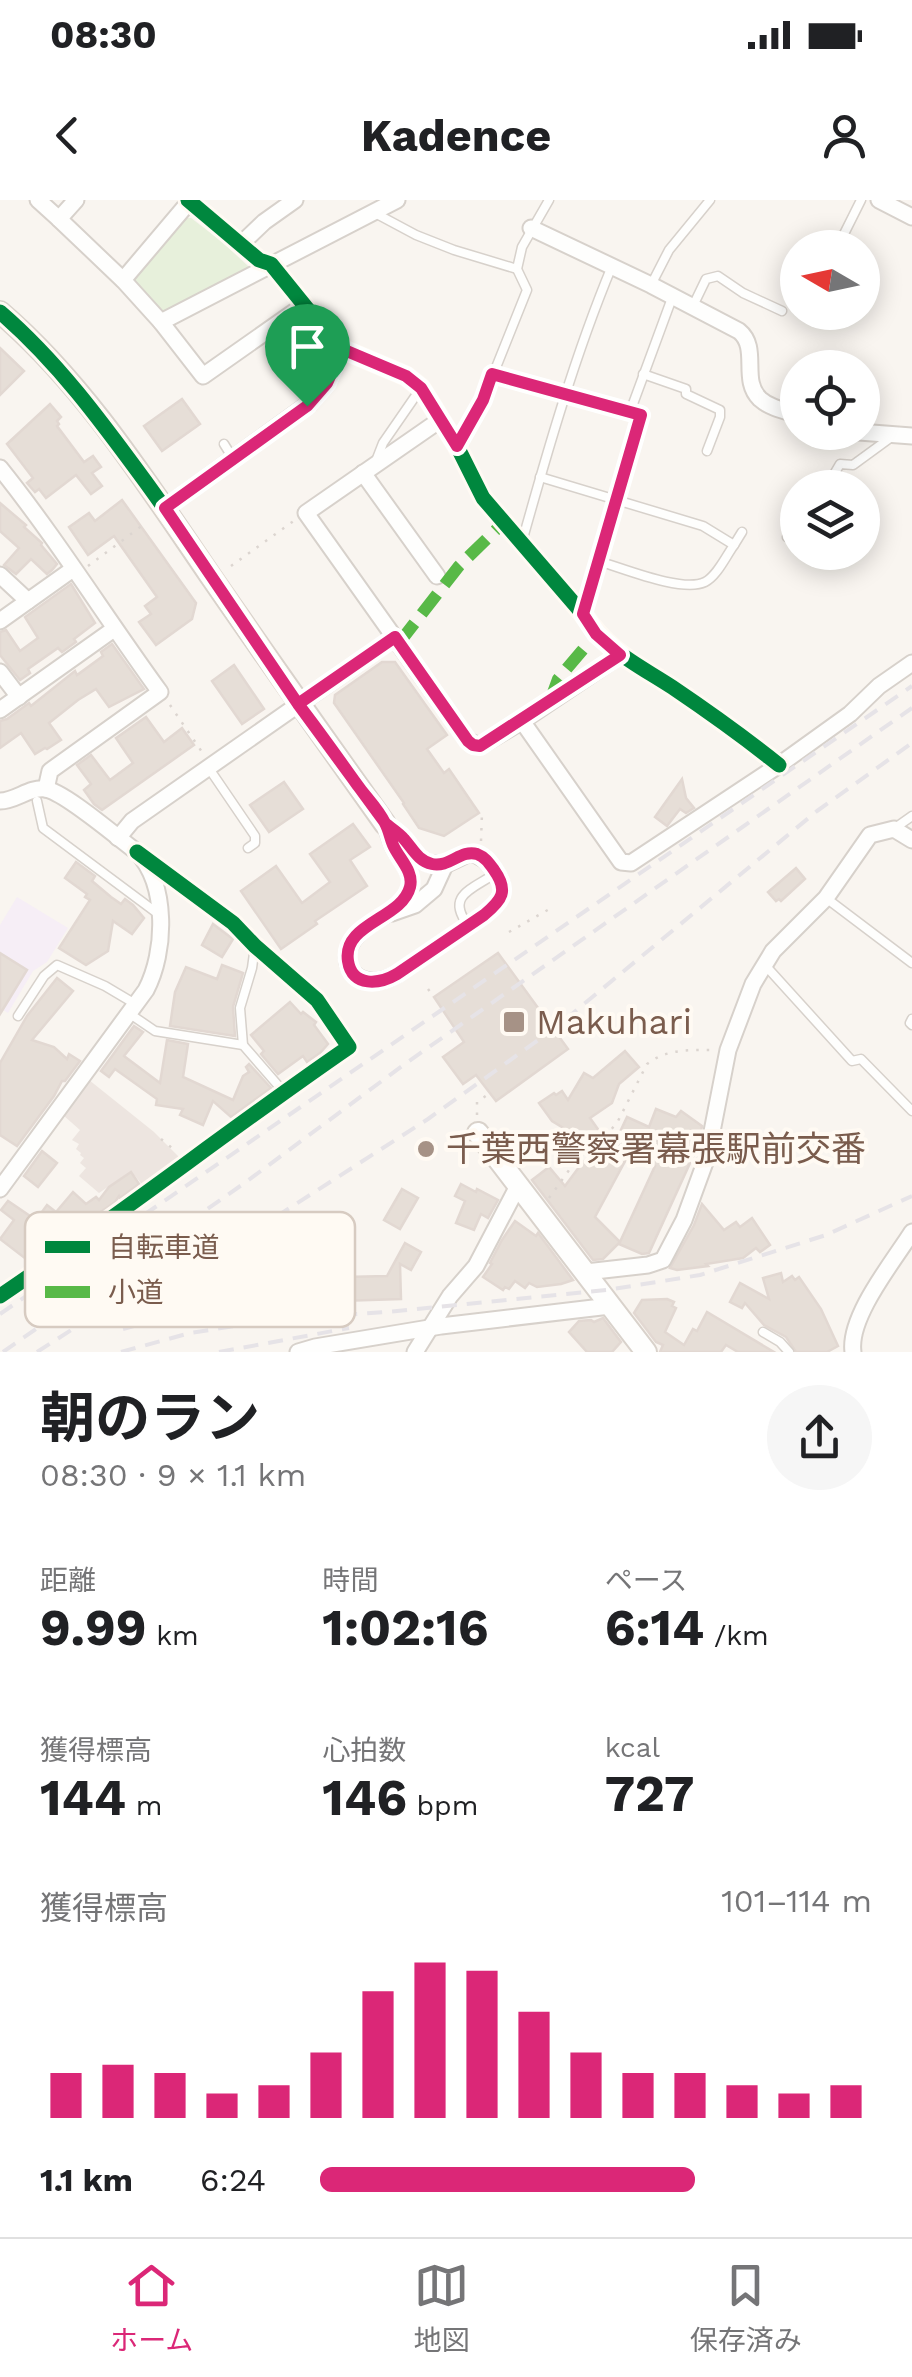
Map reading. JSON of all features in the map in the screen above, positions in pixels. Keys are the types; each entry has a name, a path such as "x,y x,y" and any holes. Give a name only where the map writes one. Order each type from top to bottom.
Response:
{"street":[{"path":"38,200 123,280 203,376 304,305"},
{"path":"60,219 76,200"},
{"path":"241,244 296,200"},
{"path":"161,322 397,200"},
{"path":"879,200 912,217"},
{"path":"123,280 189,201 260,260 271,264 342,349 406,376 421,388 483,498 596,634 620,655 779,764"},
{"path":"531,228 744,335 749,347 752,389 760,399 780,409"},
{"path":"0,312 43,352 88,404 386,824 428,863 445,865 470,853 483,856 501,880 503,889 496,905 386,981 366,982 352,972 348,951 358,934 400,904 410,888 408,871 386,824"},
{"path":"165,508 313,400 329,379 342,349"},
{"path":"440,420 306,513 470,744 480,746 620,655"},
{"path":"880,434 912,436"},
{"path":"0,468 36,513 160,692 50,771 41,795"},
{"path":"369,469 437,576"},
{"path":"0,620 75,572"},
{"path":"0,574 28,601"},
{"path":"0,710 114,629"},
{"path":"118,838 132,821 395,637"},
{"path":"522,720 620,862 632,863 850,714 912,662"},
{"path":"0,672 19,697"},
{"path":"0,801 34,790 41,795 60,796 234,923 317,1000 349,1047 119,1212"},
{"path":"586,1272 663,1260 684,1220 707,1157 728,1050 764,964 826,898 870,835 894,829 912,840"},
{"path":"0,1190 153,978 162,938 161,916 148,870 137,852"},
{"path":"382,916 415,906 434,889 445,865"},
{"path":"478,1133 586,1272 636,1347"},
{"path":"415,1352 450,1296 476,1266 518,1186"},
{"path":"849,1350 864,1308 912,1232"},
{"path":"0,1296 25,1278"},
{"path":"298,1352 429,1328 610,1306"}],"lane":[{"path":"457,446 483,400 527,290 517,269 522,247 549,200"},
{"path":"651,285 670,250 710,200"},
{"path":"846,230 861,200"},
{"path":"372,211 416,235 517,269"},
{"path":"522,542 593,311 612,266"},
{"path":"692,308 706,279 718,276 780,310"},
{"path":"630,412 672,298"},
{"path":"492,374 641,415 583,614"},
{"path":"643,374 686,389 686,394 720,410 707,451"},
{"path":"369,469 421,388"},
{"path":"836,470 840,464 853,464 894,435"},
{"path":"224,444 234,460"},
{"path":"540,477 703,526 734,545"},
{"path":"598,561 684,586 704,583 742,532"},
{"path":"209,766 256,836 255,843 248,848"},
{"path":"41,795 43,828 161,916"},
{"path":"894,829 912,816"},
{"path":"468,925 459,913 459,900 496,873"},
{"path":"826,898 912,963"},
{"path":"255,946 240,1008 243,1045 284,1092"},
{"path":"764,964 852,1061 860,1059 912,1111"},
{"path":"18,1016 44,976 62,965 104,986 156,1031 243,1045"},
{"path":"763,1332 789,1352"}],"path":[{"path":"231,566 306,513"},
{"path":"75,572 142,525"},
{"path":"160,692 209,766"},
{"path":"481,841 482,813"},
{"path":"508,932 554,907"},
{"path":"428,988 434,997"},
{"path":"538,1211 577,1160 603,1140 618,1121 653,1059 680,1050 728,1050"},
{"path":"478,1133 477,1102 490,1093"},
{"path":"161,1139 189,1163"}],"shaded area":[{"path":"17,897 68,928 47,962 33,971 8,1013 0,1008 0,925"},
{"path":"89,1080 154,1132 183,1161 145,1188 131,1171 99,1193 79,1176 86,1168 80,1163 84,1158 76,1149 79,1144 72,1140 80,1130 63,1115"}],"green space":[{"path":"185,218 191,218 249,267 166,314 161,313 135,278"}],"building":[{"path":"0,348 24,371 0,395"},
{"path":"182,399 200,424 162,451 144,426"},
{"path":"50,404 61,417 57,426 84,462 93,456 101,467 92,473 102,486 91,494 76,475 46,498 39,489 35,492 27,483 33,478 7,444"},
{"path":"122,500 196,603 192,619 156,645 139,622 151,614 145,606 157,597 114,536 88,555 69,527 89,513 95,521"},
{"path":"0,503 26,525 57,564 47,574 31,559 16,574 4,565 19,548 0,531"},
{"path":"71,584 95,623 62,652 58,648 28,669 30,673 20,680 0,655 0,632 6,630 20,651 38,638 25,617"},
{"path":"112,644 144,689 109,707 96,689 49,723 61,740 35,754 21,733 0,748 0,721 29,703 31,706 75,671 77,675 103,656 101,652"},
{"path":"382,662 395,662 447,735 427,749 444,773 449,769 479,813 444,836 419,828 334,703 335,695"},
{"path":"234,665 264,709 242,724 212,681"},
{"path":"146,717 164,742 182,728 194,745 102,810 84,790 91,784 77,765 91,755 110,780 133,763 116,738"},
{"path":"682,779 686,798 694,808 686,813 680,809 667,826 655,817"},
{"path":"284,782 303,809 269,832 250,805"},
{"path":"353,824 370,847 350,860 367,886 281,949 241,891 276,866 302,903 330,882 310,854"},
{"path":"76,862 95,876 92,881 111,897 121,904 125,899 144,918 132,934 113,921 108,951 86,965 59,948 90,900 65,878"},
{"path":"796,868 805,879 781,901 776,901 768,892"},
{"path":"213,924 233,939 222,957 202,945"},
{"path":"0,953 27,970 0,1014"},
{"path":"498,953 568,1049 496,1101 476,1075 463,1084 443,1057 464,1042 434,997"},
{"path":"222,965 243,973 233,1007 235,1036 170,1026 175,992 186,967 217,979"},
{"path":"57,978 73,991 32,1040 54,1047 67,1059 69,1054 80,1061 17,1146 0,1135 0,1063 27,1016"},
{"path":"290,1002 316,1022 314,1025 328,1044 307,1062 303,1056 278,1074 251,1035"},
{"path":"134,1026 143,1032 124,1056 160,1083 167,1040 188,1044 183,1077 233,1100 243,1076 249,1072 249,1064 271,1088 231,1117 213,1101 203,1125 180,1115 183,1109 156,1105 157,1099 115,1069 109,1077 101,1071"},
{"path":"625,1051 639,1067 619,1084 612,1103 590,1118 612,1149 627,1117 649,1127 656,1109 676,1117 681,1111 702,1126 693,1149 696,1150 649,1253 642,1254 620,1242 603,1259 593,1260 532,1180 549,1167 565,1186 598,1149 552,1121 539,1103 562,1091 568,1100 584,1073 593,1078","holes":["629,1154 655,1166 620,1242 595,1217"]},
{"path":"42,1151 57,1163 38,1187 24,1176"},
{"path":"131,1172 139,1184 100,1212 56,1212 73,1192 86,1204 96,1197 99,1200 109,1187"},
{"path":"461,1184 498,1200 488,1218 481,1214 474,1230 456,1223 465,1201 455,1196"},
{"path":"402,1189 418,1198 400,1229 384,1220"},
{"path":"8,1201 25,1213 25,1258 0,1239 14,1220 1,1210"},
{"path":"702,1204 724,1230 736,1222 740,1227 752,1218 770,1245 760,1252 756,1248 743,1258 708,1266 670,1268"},
{"path":"515,1221 536,1236 538,1233 573,1280 537,1287 529,1283 525,1288 515,1281 503,1290 483,1277"},
{"path":"405,1243 421,1252 411,1270 400,1264 401,1299 355,1301 355,1277 387,1276"},
{"path":"781,1273 783,1282 792,1276 795,1280 799,1277 821,1309 838,1346 827,1352 796,1352 786,1337 764,1325 745,1303 742,1308 730,1302 740,1283 769,1299 763,1278"},
{"path":"667,1299 676,1308 665,1332 684,1345 707,1312 774,1352 738,1352 726,1345 721,1352 660,1352 663,1345 656,1342 634,1313 642,1300"},
{"path":"603,1318 621,1342 612,1352 587,1352 569,1332 579,1321"}],"railway":[{"path":"148,1212 912,686"},
{"path":"203,1212 402,1066 912,708"},
{"path":"283,1212 428,1119 555,1028 817,811 912,743"},
{"path":"355,1314 607,1290 700,1275 826,1235 912,1196"},
{"path":"0,1314 25,1297"},
{"path":"3,1352 39,1327"},
{"path":"37,1352 76,1327"},
{"path":"123,1329 131,1327"},
{"path":"121,1352 229,1327"},
{"path":"219,1352 349,1328"}],"marked path":[{"path":"399,643 459,566 504,522"},
{"path":"550,701 558,679 596,634"}],"cycle path":[{"path":"188,200 259,260 271,264 342,349 406,376 421,388 483,498 602,638 779,765"},
{"path":"0,312 59,371 112,436 298,704"},
{"path":"120,1212 349,1047 317,1000 233,923 137,852"},
{"path":"0,1296 25,1279"}],"place":[{"name":"Makuhari","path":"514,1022"},
{"name":"千葉西警察署幕張駅前交番","path":"426,1149"}],"route":[{"path":"307,406 165,508 298,704 386,824 428,863 445,865 476,854 483,856 501,880 500,898 484,915 386,981 374,983 352,972 348,951 358,934 400,904 410,888 408,871 386,824 313,723 298,704 395,637 468,741 480,746 620,655 596,634 583,614 641,415 492,374 483,400 457,446 421,388 406,376 342,349 327,383 307,406"}]}
